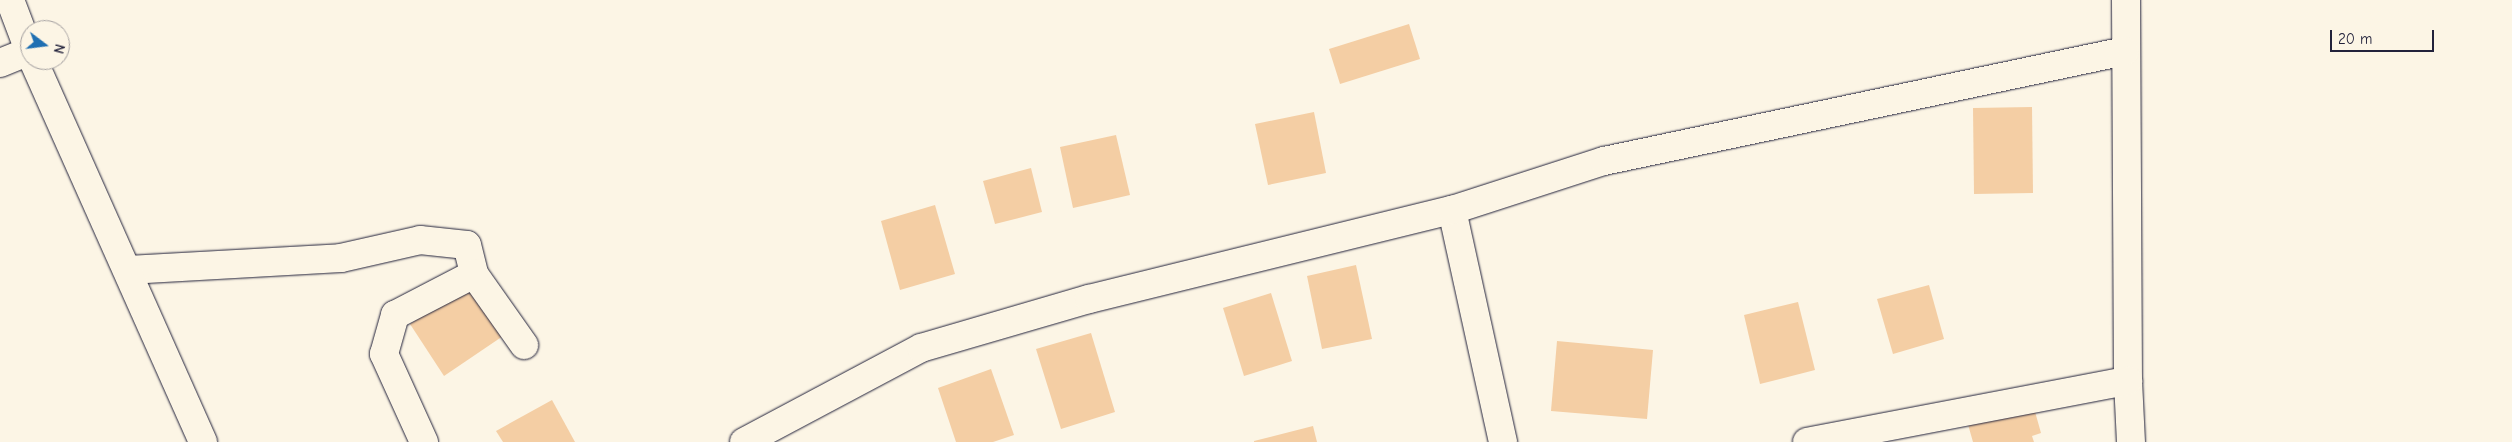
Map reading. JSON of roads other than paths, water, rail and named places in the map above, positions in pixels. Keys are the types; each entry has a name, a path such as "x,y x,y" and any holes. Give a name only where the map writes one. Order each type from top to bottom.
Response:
{"street":[{"path":"10,0 20,26"},
{"path":"2126,0 2128,381 2131,442"},
{"path":"744,442 921,348 1090,299 1452,210 1604,161 2125,50"},
{"path":"0,63 20,58"},
{"path":"38,70 203,442"},
{"path":"1452,210 1503,442"},
{"path":"128,270 340,258 420,240 467,245 474,274 524,345"},
{"path":"424,442 384,354 395,315 474,274"},
{"path":"1807,442 2128,381"}]}
